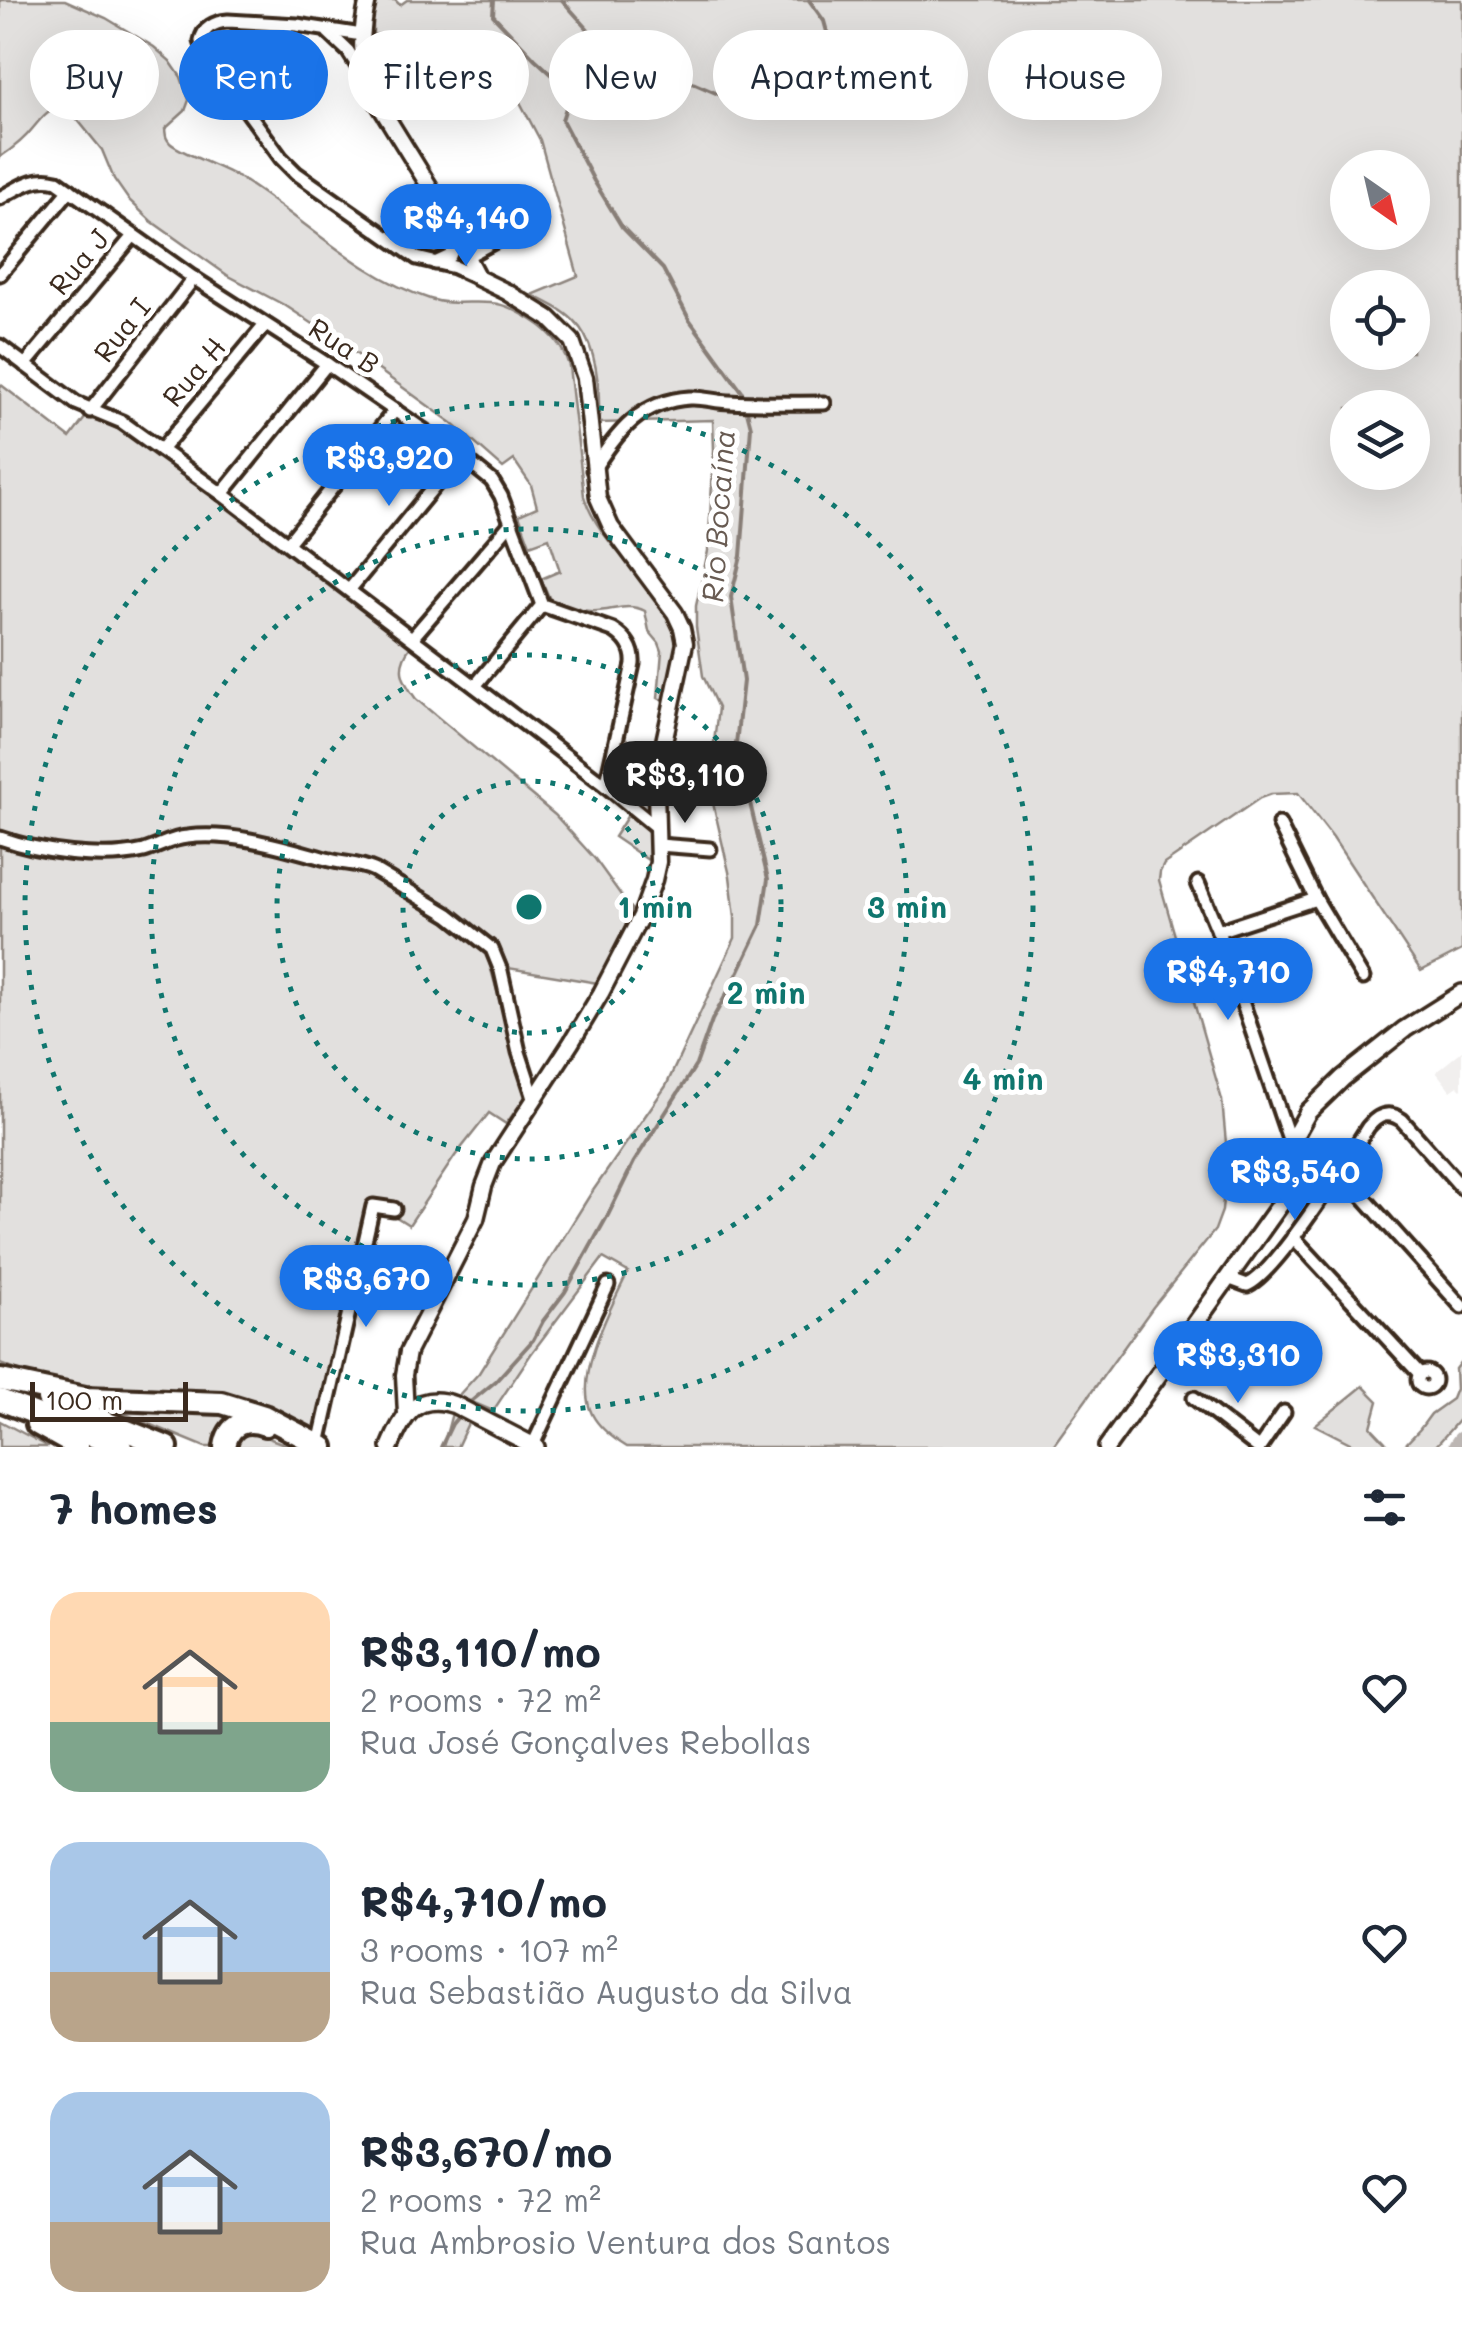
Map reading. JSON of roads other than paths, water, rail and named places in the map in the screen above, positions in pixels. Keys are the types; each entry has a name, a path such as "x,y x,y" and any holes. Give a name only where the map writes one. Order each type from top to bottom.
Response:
{"highway":[{"path":"0,1380 86,1398 222,1404 264,1416 321,1446"},
{"path":"0,1380 167,1447"},
{"path":"0,1402 78,1447"},
{"path":"0,1402 121,1447"},
{"path":"224,1447 230,1430 248,1421 321,1446"}],"main road":[{"path":"1107,1447 1282,1202 1298,1127 1308,1112 1405,1029 1462,993"},
{"path":"390,1447 412,1408 443,1401 534,1446"}],"street":[{"path":"363,30 368,0"},
{"path":"207,30 228,21 325,30"},
{"path":"328,33 348,53"},
{"path":"253,120 296,173 411,254 507,292 549,318 572,341 586,378 595,490 606,518 664,596 680,621 684,636 685,649 658,770 659,845 654,880 634,931 572,1043 492,1163 476,1220 408,1352 404,1376 406,1414"},
{"path":"387,120 431,189 478,278"},
{"path":"0,198 39,179 57,181 70,190 0,274"},
{"name":"Rua B","path":"70,190 194,278 460,454 492,481 512,522 542,605"},
{"path":"466,257 534,220"},
{"name":"Rua J","path":"25,365 133,236"},
{"path":"435,263 450,256 457,240"},
{"name":"Rua I","path":"90,411 194,278"},
{"name":"Rua H","path":"161,450 265,325"},
{"path":"0,346 76,404 116,419 222,494 657,828"},
{"path":"222,494 328,364"},
{"path":"594,470 626,425 642,413 667,403 687,398 824,403"},
{"path":"288,543 396,410"},
{"path":"350,589 460,454"},
{"path":"413,637 512,522"},
{"path":"474,686 542,605 613,630 631,650 632,664 606,786"},
{"path":"1279,824 1316,899 1362,978"},
{"path":"0,838 65,852 111,855 144,851 183,837 252,840 362,864 449,915 492,949 534,1098"},
{"path":"659,845 710,848"},
{"path":"1198,883 1293,1151"},
{"path":"1218,932 1316,899"},
{"path":"1228,1278 1244,1285 1255,1282 1270,1268 1376,1118 1382,1115 1393,1114 1402,1120 1462,1188"},
{"path":"1340,1171 1462,1307 1462,1316"},
{"path":"321,1446 373,1206 394,1209"},
{"path":"1293,1237 1420,1374"},
{"path":"534,1446 608,1285"},
{"path":"1194,1398 1258,1447 1284,1412"}],"waterway":[{"name":"Rio Bocaína","path":"468,1404 496,1381 533,1340 565,1292 634,1162 696,1065 712,1020 761,925 768,879 736,744 743,681 731,597 741,556 751,427 742,392 689,319 663,269 622,227 594,181 562,120 571,92 493,15 494,0"},
{"name":"Rio Bocaína","path":"562,0 607,57 695,84 746,106 792,93 835,61 824,21 809,0"},
{"name":"Rio Bocaína","path":"441,1447 462,1412"},
{"path":"1458,1447 1462,1441"}]}
